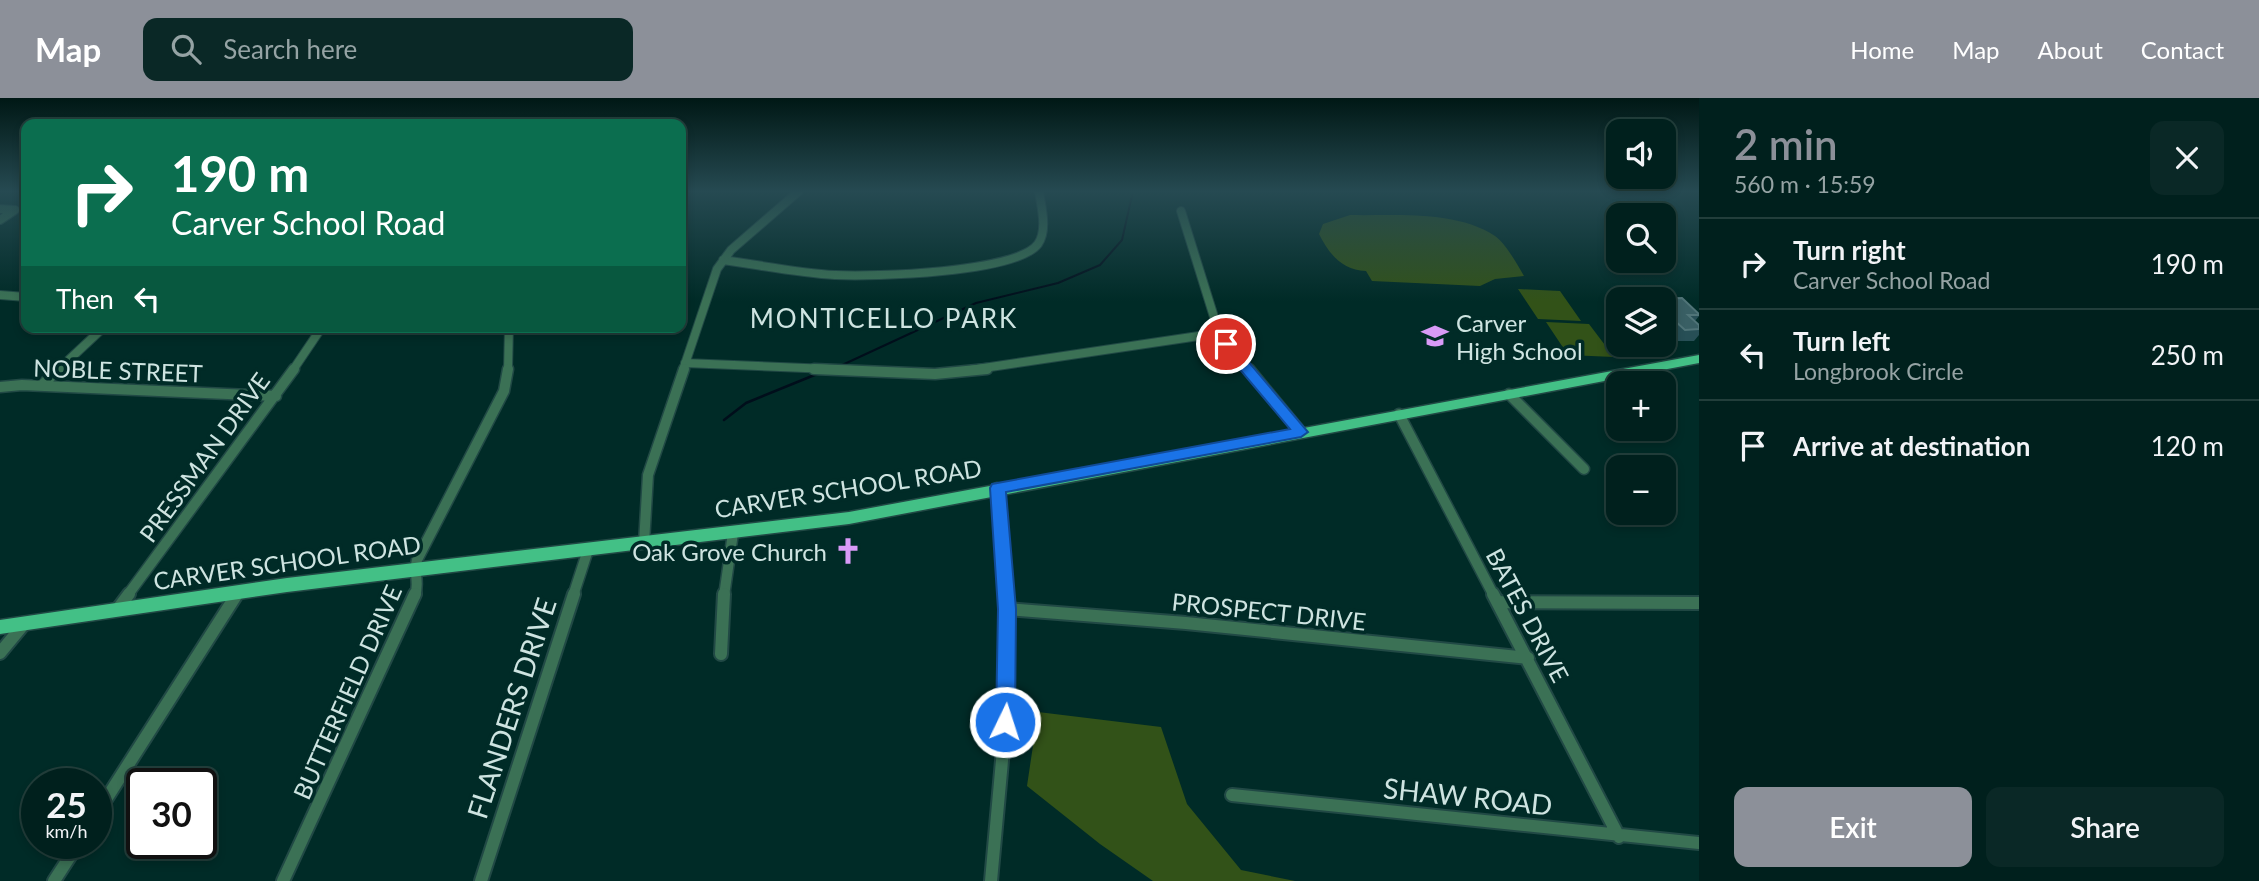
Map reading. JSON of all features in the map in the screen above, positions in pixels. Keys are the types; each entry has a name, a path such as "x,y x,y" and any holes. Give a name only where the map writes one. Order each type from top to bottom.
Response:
{"main road":[{"name":"CARVER SCHOOL ROAD","path":"0,627 239,592 849,518 1699,359"}],"street":[{"path":"645,543 648,475 710,287 723,260 759,228"},
{"path":"723,260 869,277 997,264 1018,258 1038,244 1043,228"},
{"path":"1186,228 1219,333 1301,432"},
{"path":"0,295 21,297"},
{"path":"41,386 98,333"},
{"name":"PRESSMAN DRIVE","path":"117,610 276,396 318,333"},
{"name":"BUTTERFIELD DRIVE","path":"283,881 410,610 419,584 414,570 504,391 509,367 509,333"},
{"path":"685,363 935,374 1013,366 1219,333"},
{"name":"NOBLE STREET","path":"0,387 41,386 276,396"},
{"path":"1509,394 1584,469"},
{"name":"BATES DRIVE","path":"1399,414 1619,837"},
{"path":"991,881 1008,695 1007,609 998,488"},
{"path":"721,654 722,607 733,533"},
{"name":"FLANDERS DRIVE","path":"481,881 588,550"},
{"path":"112,790 239,592"},
{"path":"1498,602 1699,603"},
{"name":"PROSPECT DRIVE","path":"1007,609 1186,623 1528,659"},
{"path":"0,653 24,624"},
{"name":"SHAW ROAD","path":"1232,795 1619,837 1699,842"},
{"path":"54,881 68,859"}],"green space":[{"path":"1322,228 1478,228 1499,240 1524,276 1495,279 1480,286 1372,281 1366,271 1350,268 1337,260 1319,234"},
{"path":"1518,289 1560,291 1581,321 1538,319"},
{"path":"1546,322 1589,324 1606,346 1606,357 1568,355"},
{"path":"1038,712 1161,727 1187,804 1241,870 1295,881 1153,881 1100,844 1027,786"}],"building":[{"path":"1676,298 1682,298 1699,314 1688,315 1699,325 1699,329 1685,330 1676,322"}],"waterway":[{"path":"840,366 976,303 1058,283 1100,265 1122,240 1125,228"},
{"path":"724,420 746,403 817,374"}],"place":[{"name":"Carver High School","path":"1435,336"},
{"name":"Oak Grove Church","path":"848,551"}],"district":[{"name":"MONTICELLO PARK","path":"884,318"}],"route":[{"path":"1005,722 1008,695 1007,609 998,488 1301,432 1226,344"}]}
